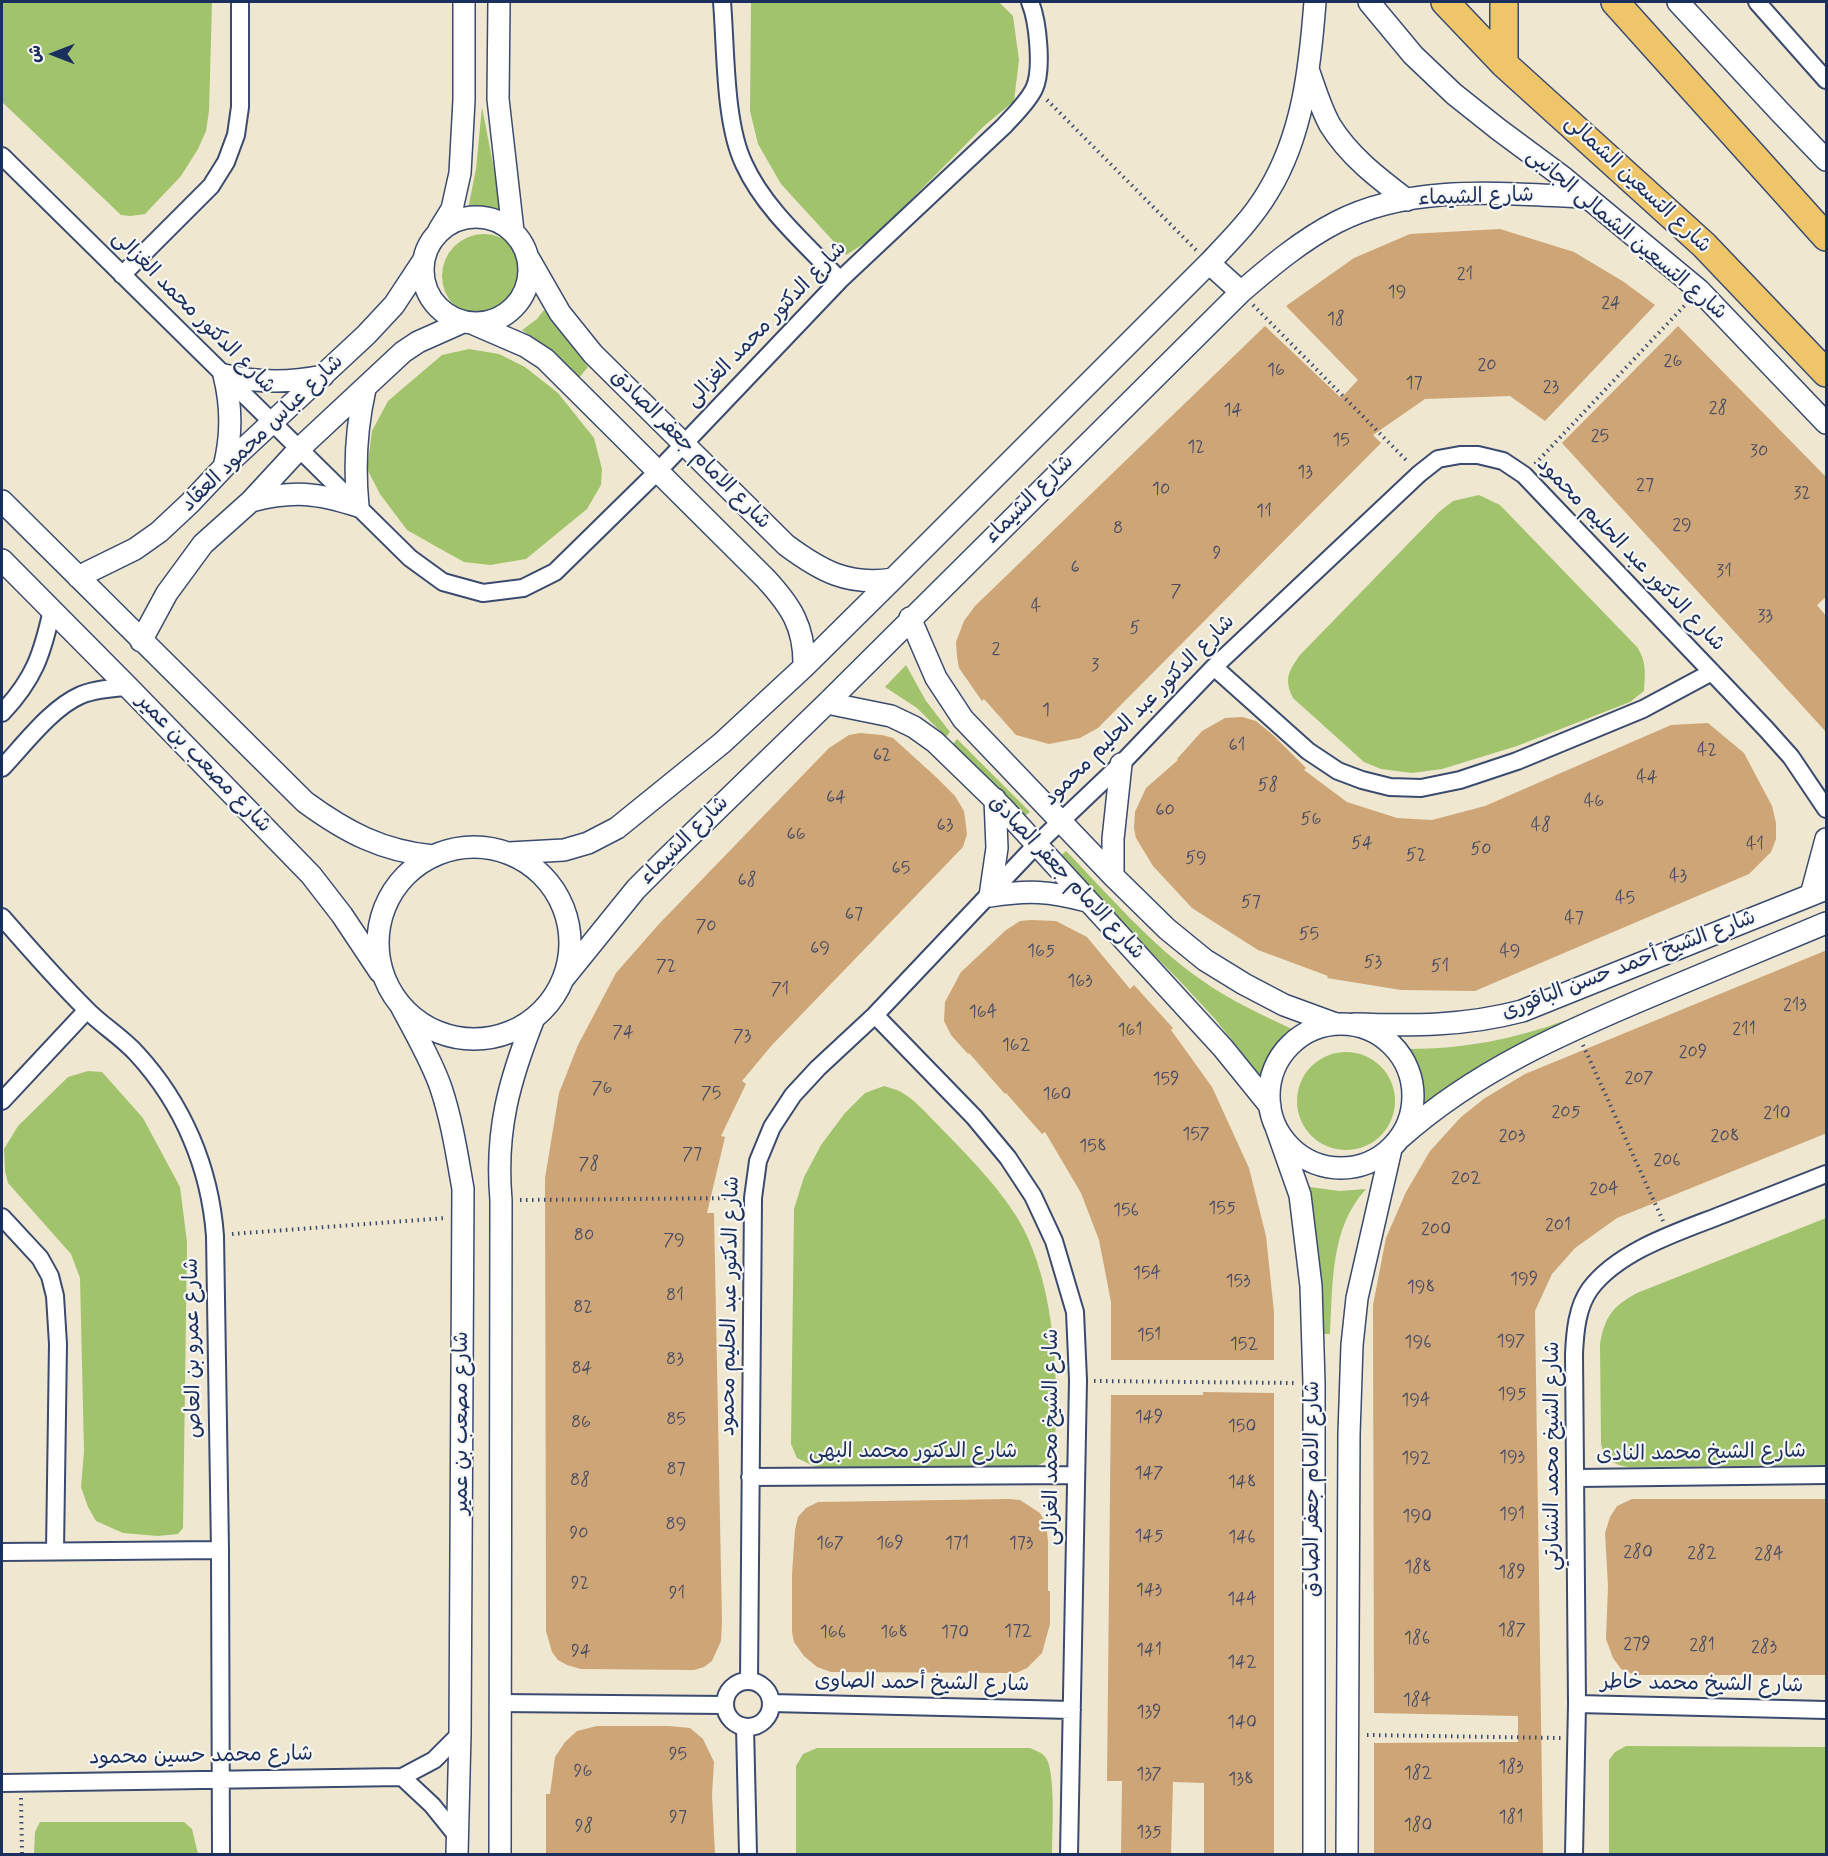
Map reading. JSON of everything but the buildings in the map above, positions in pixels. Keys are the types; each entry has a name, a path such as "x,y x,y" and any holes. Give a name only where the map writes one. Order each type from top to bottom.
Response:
{"main road":[{"name":"شارع التسعين الشمالى","path":"1445,2 1504,64 1704,245 1827,373"},
{"path":"1504,2 1504,64"},
{"path":"1614,2 1827,237"}],"street":[{"path":"122,275 211,186 226,162 236,135 240,107 240,2"},
{"path":"436,235 459,219 473,217 488,218 513,231 520,239 528,259 528,280 525,291 513,309 495,320 468,323 443,312 429,295 424,284 423,261 428,248 436,235 452,209 460,173 464,100 464,2"},
{"path":"500,2 498,99 513,231"},
{"path":"722,2 731,117 744,164 767,202 840,280"},
{"path":"1030,2 1035,14 1038,66 1035,88"},
{"name":"شارع الشيماء","path":"509,853 564,850 588,843 617,828 722,743 804,667 893,579 1246,224 1268,192 1286,156 1299,117 1309,72 1315,2"},
{"name":"شارع التسعين الشمالى الجانبى","path":"1369,2 1413,55 1454,94 1564,178 1699,290 1827,423"},
{"path":"1678,2 1827,160"},
{"path":"1757,2 1827,80"},
{"path":"1309,72 1330,124 1347,149 1365,167 1407,200"},
{"name":"شارع الدكتور محمد الغزالى","path":"2,156 410,558 443,582 483,593 523,588 555,572 659,470 840,280 1004,126 1035,88"},
{"name":"شارع الشيماء","path":"564,978 636,889 827,703 1240,292 1290,252 1339,221 1372,208 1407,200 1451,194 1587,197"},
{"name":"شارع الامام جعفر الصادق","path":"528,259 560,313 593,354 786,545 813,565 838,577 873,582 893,579"},
{"name":"شارع عباس محمود العقاد","path":"78,577 135,549 159,532 224,467 366,335 394,305 423,261"},
{"path":"1209,263 1240,292"},
{"name":"شارع الامام جعفر الصادق","path":"468,323 525,346 545,359 659,470 784,598 797,621 804,645 804,667"},
{"name":"شارع عباس محمود العقاد","path":"141,641 183,568 204,544 251,501 299,449 403,352 418,342 468,323"},
{"path":"224,467 231,430 230,403 224,375 243,380 283,382 322,376"},
{"path":"251,501 278,494 304,493 331,497 358,506 356,436 364,389"},
{"name":"شارع الدكتور عبد الحليم محمود","path":"749,1681 753,1198 758,1161 777,1119 793,1095 875,1015 990,896 1036,844 1122,764 1214,668 1419,474 1438,459 1478,455 1503,461 1524,475 1791,757 1827,809"},
{"name":"شارع مصعب بن عمير","path":"2,501 305,802 337,826 368,840 407,854 433,856"},
{"name":"شارع مصعب بن عمير","path":"2,560 311,875 342,915 387,982"},
{"path":"2,713 30,680 44,644 52,610"},
{"name":"شارع الامام جعفر الصادق","path":"910,618 936,678 963,719 1113,876 1167,929 1205,960 1284,1005 1345,1024"},
{"path":"1214,668 1308,751 1338,771 1390,787 1421,788 1460,780 1517,761 1643,709 1712,672"},
{"path":"2,768 67,703 90,692 128,687"},
{"name":"شارع الامام جعفر الصادق","path":"827,703 891,716 914,727 935,742 995,799 1223,1048 1270,1106"},
{"path":"1113,876 1113,839 1122,764"},
{"path":"995,799 997,848 990,896 1022,891 1055,893 1087,901"},
{"path":"1819,892 1827,839"},
{"path":"484,847 509,853 531,866 549,883 562,904 569,928 570,954 564,978 552,1000 534,1018 513,1032 489,1039 464,1039 440,1033 418,1021 400,1004 387,982 380,962 378,941 381,920 388,900 400,882 415,867 433,856 458,848 484,847"},
{"name":"شارع الشيخ أحمد حسن الباقورى","path":"1345,1024 1449,1025 1491,1019 1522,1011 1819,892"},
{"name":"شارع عمرو بن العاص","path":"2,917 87,1010 136,1053 162,1086 182,1118 197,1150 207,1180 213,1208 215,1236 220,1550 220,1854"},
{"name":"شارع الشيخ أحمد حسن الباقورى","path":"1396,1143 1450,1097 1494,1070 1575,1028 1824,926"},
{"name":"شارع مصعب بن عمير","path":"400,1004 429,1058 441,1087 458,1157 463,1189 460,1734 457,1845"},
{"path":"2,1101 87,1010"},
{"name":"شارع الشيخ محمد الغزالى","path":"875,1015 974,1117 1008,1158 1033,1196 1054,1241 1071,1294 1075,1312 1078,1380 1070,1854"},
{"name":"شارع مصعب بن عمير","path":"500,1854 501,1200 499,1176 504,1112 516,1063 534,1018"},
{"path":"1345,1024 1377,1033 1396,1048 1408,1069 1414,1092 1411,1117 1396,1143 1373,1161 1351,1168 1328,1167 1307,1160 1289,1146 1276,1128 1270,1106 1270,1082 1279,1060 1293,1042 1313,1029 1345,1024"},
{"name":"شارع الامام جعفر الصادق","path":"1276,1128 1300,1195 1311,1286 1314,1383 1314,1854"},
{"name":"شارع الامام جعفر الصادق","path":"1347,1854 1349,1434 1352,1345 1357,1298 1396,1143"},
{"name":"شارع الشيخ محمد النشارتي","path":"1574,1854 1577,1704 1577,1478 1574,1354 1575,1330 1580,1310 1589,1290 1604,1273 1626,1258 1670,1236 1827,1174"},
{"path":"2,1217 40,1258 50,1276 55,1296 58,1344 55,1551"},
{"name":"شارع الدكتور محمد البهى","path":"750,1477 1076,1474"},
{"name":"شارع الشيخ محمد النادى","path":"1577,1478 1827,1475"},
{"path":"2,1552 220,1550"},
{"path":"749,1681 759,1684 767,1692 771,1703 769,1713 763,1721 755,1726 745,1727 731,1720 725,1705 726,1696 732,1688 739,1683 749,1681"},
{"path":"499,1703 725,1705"},
{"name":"شارع الشيخ أحمد الصاوى","path":"771,1703 1072,1710"},
{"name":"شارع الشيخ محمد خاطر","path":"1577,1704 1827,1710"},
{"path":"745,1727 748,1854"},
{"name":"شارع محمد حسين محمود","path":"2,1783 402,1777 434,1760 460,1734"},
{"path":"402,1777 432,1805 457,1845"}],"path":[{"path":"1035,88 1209,263"},
{"path":"1524,475 1699,290"},
{"path":"1240,292 1419,474"},
{"path":"1575,1028 1670,1236"},
{"path":"501,1200 753,1198"},
{"path":"215,1236 464,1216"},
{"path":"1078,1380 1314,1383"},
{"path":"1348,1734 1576,1739"},
{"path":"21,1782 22,1854"}],"green space":[{"path":"2,2 212,2 209,111 206,131 181,176 145,214 121,215 2,102"},
{"path":"751,2 999,2 1013,16 1019,60 1014,101 984,126 873,238 846,255 781,184 758,144 750,111"},
{"path":"482,107 502,211 468,209 476,169"},
{"path":"484,234 500,237 514,246 523,260 526,276 523,292 514,306 500,315 484,318 468,315 454,306 445,292 442,276 445,260 454,246 468,237"},
{"path":"544,310 588,367 578,379 548,349 522,330 537,319"},
{"path":"469,349 499,354 525,367 558,393 594,438 602,469 601,485 587,509 526,559 490,565 464,562 437,547 407,530 380,494 367,469 372,431 388,401 442,355"},
{"path":"1479,495 1500,505 1637,647 1644,663 1644,691 1630,702 1517,746 1442,769 1412,773 1381,769 1364,762 1293,698 1288,681 1290,671 1300,655 1439,512 1453,501"},
{"path":"906,665 926,701 950,732 946,737 917,708 885,687"},
{"path":"957,739 1030,812 1023,817 953,744"},
{"path":"1066,851 1130,918 1182,965 1223,994 1298,1032 1278,1051 1260,1076 1215,1019 1178,979 1057,859"},
{"path":"1566,1020 1568,1028 1495,1057 1425,1104 1417,1061 1410,1049 1489,1042 1528,1033"},
{"path":"1346,1052 1365,1055 1381,1066 1392,1082 1395,1101 1392,1120 1381,1136 1365,1147 1346,1150 1327,1147 1311,1136 1300,1120 1297,1101 1300,1082 1311,1066 1327,1055"},
{"path":"88,1071 102,1072 143,1118 180,1187 187,1242 183,1528 178,1534 158,1536 123,1533 96,1521 88,1507 81,1487 84,1451 80,1278 71,1254 8,1183 5,1171 4,1149 18,1126 68,1077"},
{"path":"884,1086 899,1091 915,1102 957,1144 1010,1206 1029,1240 1049,1310 1056,1385 1054,1443 1044,1462 1030,1470 820,1469 797,1458 791,1444 794,1209 804,1177 821,1145 845,1113 865,1093"},
{"path":"1310,1187 1339,1191 1366,1189 1354,1204 1340,1239 1333,1276 1330,1334 1322,1334 1320,1272"},
{"path":"1826,1218 1826,1465 1629,1467 1610,1460 1604,1453 1601,1443 1600,1344 1608,1319 1616,1307 1637,1293"},
{"path":"1626,1746 1826,1747 1826,1854 1609,1854 1609,1760 1615,1752"},
{"path":"817,1748 1030,1748 1037,1751 1046,1758 1051,1777 1052,1854 796,1854 796,1766 803,1754"},
{"path":"40,1822 184,1822 192,1829 198,1854 34,1854 35,1832"}]}
